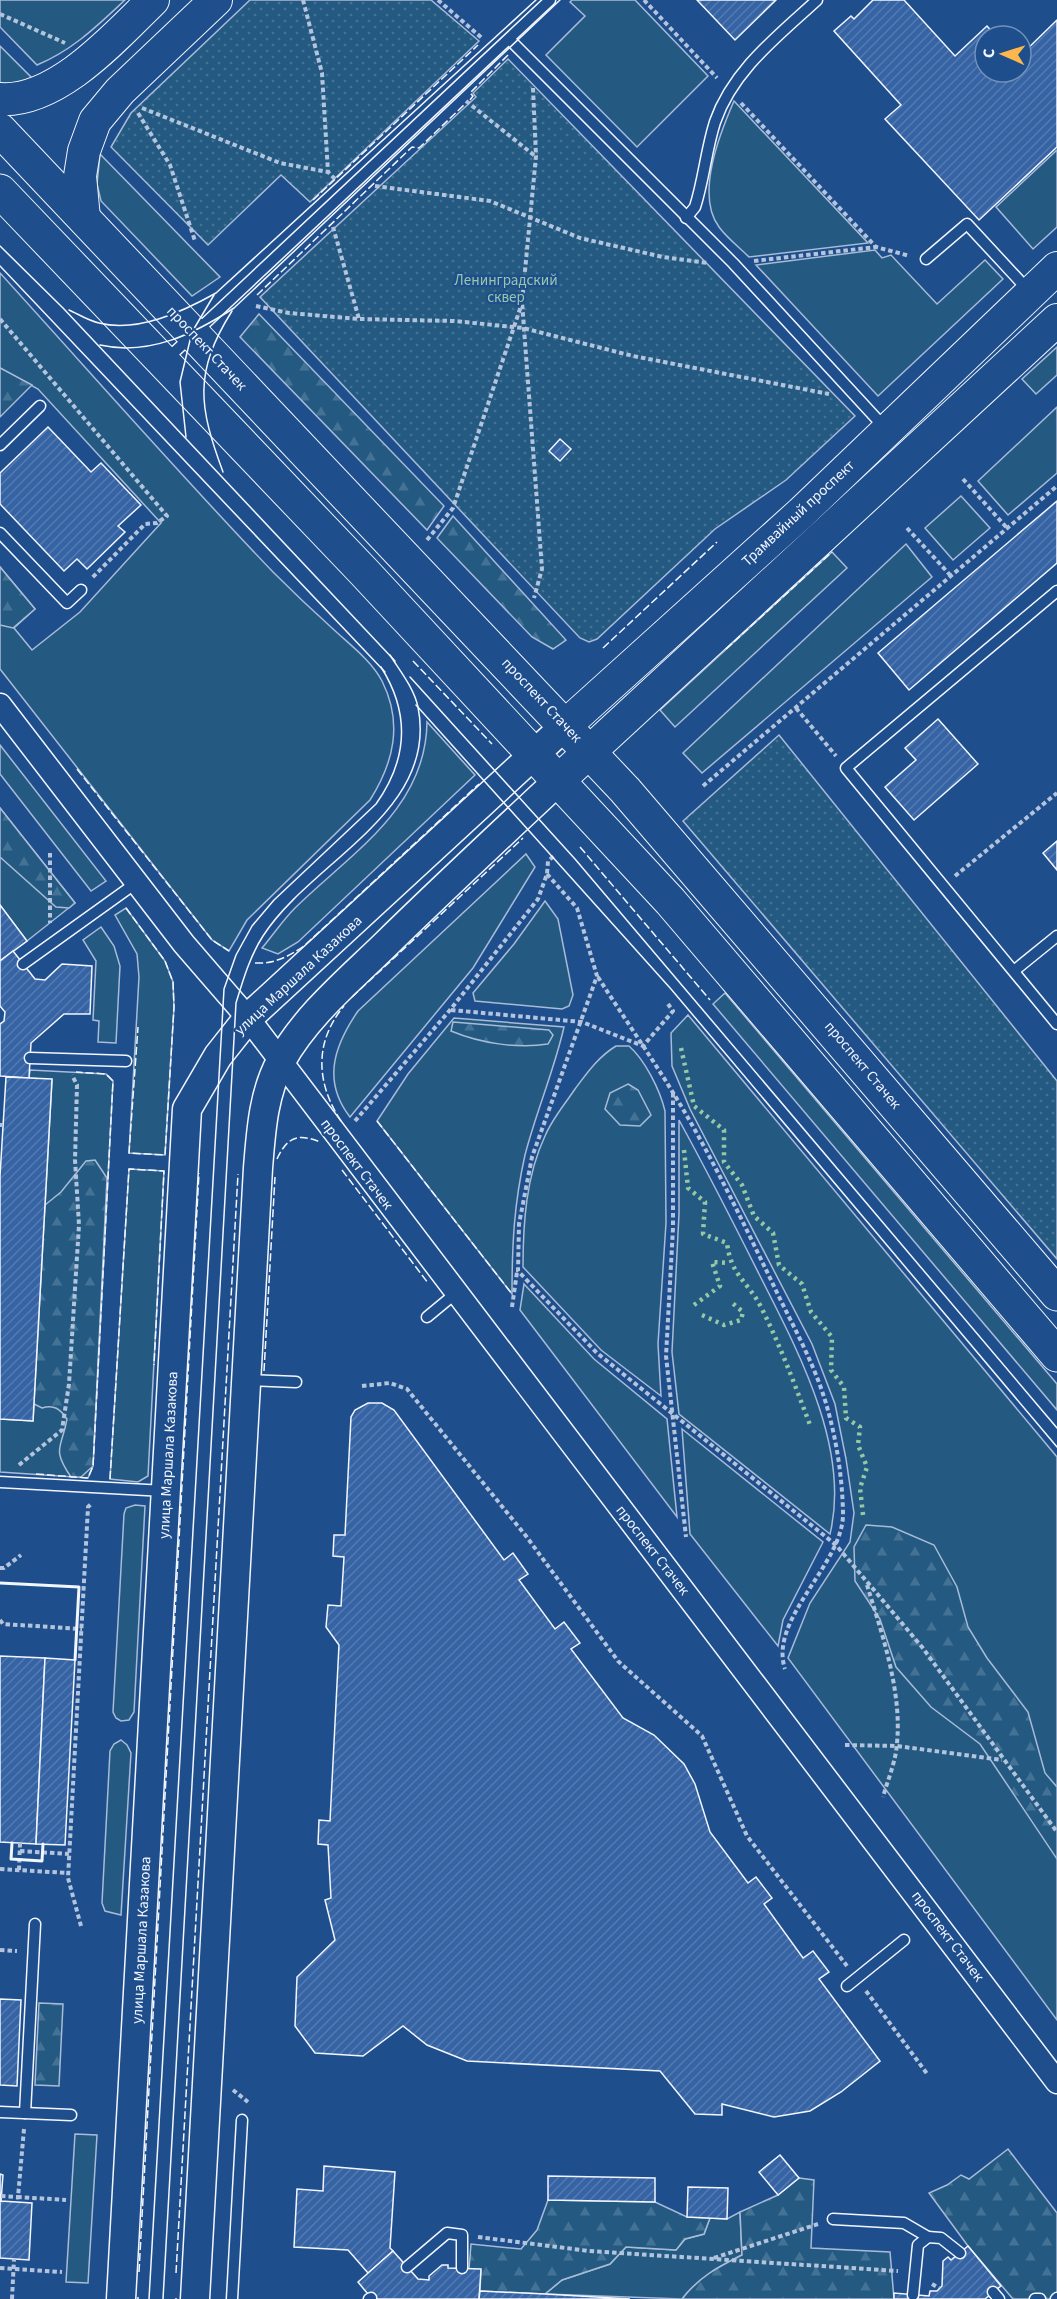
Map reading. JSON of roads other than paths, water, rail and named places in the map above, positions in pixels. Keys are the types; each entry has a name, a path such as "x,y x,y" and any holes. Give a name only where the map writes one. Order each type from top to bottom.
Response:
{"main road":[{"path":"0,99 9,100 40,91 67,76 91,60 153,0"},
{"path":"84,218 80,176 84,151 95,121 120,91 216,0"},
{"name":"проспект Стачек","path":"0,130 591,752 739,920 1057,1294"},
{"path":"0,191 534,753 678,910 1057,1355"},
{"name":"Трамвайный проспект","path":"566,725 801,513 1057,268"},
{"path":"559,780 1057,320"}],"street":[{"name":"проспект Стачек","path":"0,705 184,944 248,1018 1057,2082"},
{"name":"Трамвайный проспект","path":"534,753 566,725"},
{"name":"улица Маршала Казакова","path":"121,2299 187,1109 218,1056 248,1018 534,753"},
{"path":"195,2299 261,1131 268,1092 281,1061 304,1029 342,986 559,780"}],"lane":[{"path":"162,363 550,0"},
{"path":"686,218 695,207 715,122 729,90 756,57 818,0"},
{"path":"509,39 733,263 887,430"},
{"path":"926,259 967,224 1030,292"},
{"path":"0,445 40,406"},
{"path":"0,533 67,603 81,590"},
{"path":"1057,591 846,768 1015,970 1057,1024"},
{"path":"23,964 136,883"},
{"path":"1015,970 1057,936"},
{"path":"30,1058 126,1061"},
{"path":"427,1317 456,1293"},
{"path":"246,1380 296,1382"},
{"path":"0,1482 166,1491"},
{"path":"25,2113 35,1924"},
{"path":"847,1986 904,1940"},
{"path":"0,2112 71,2115"},
{"path":"232,2299 242,2120"},
{"path":"832,2219 904,2223 928,2237 941,2238 960,2253"},
{"path":"408,2267 447,2233 462,2235 462,2268"},
{"path":"913,2295 918,2245 928,2237"},
{"path":"1035,2299 1040,2299"}],"tram line":[{"path":"69,310 99,323 129,325 145,323 175,313 216,293 536,0"},
{"path":"100,345 118,348 153,345 187,334 234,308 560,0"},
{"path":"0,246 63,308 395,661"},
{"path":"0,266 385,672"},
{"path":"186,437 180,382 192,332 214,295"},
{"path":"223,472 209,428 204,390 211,353 232,311"},
{"path":"163,2299 236,1003 244,977 263,936 284,909 366,833 391,806 409,777 419,744 418,707 410,686 390,655"},
{"path":"149,2299 224,989 236,955 252,926 274,900 376,804 387,787 399,753 401,719 397,701 381,667"},
{"path":"410,677 575,859 1057,1428"},
{"path":"416,705 671,989 1057,1447"}],"park label":[{"name":"Ленинградский сквер","path":"506,288"}]}
